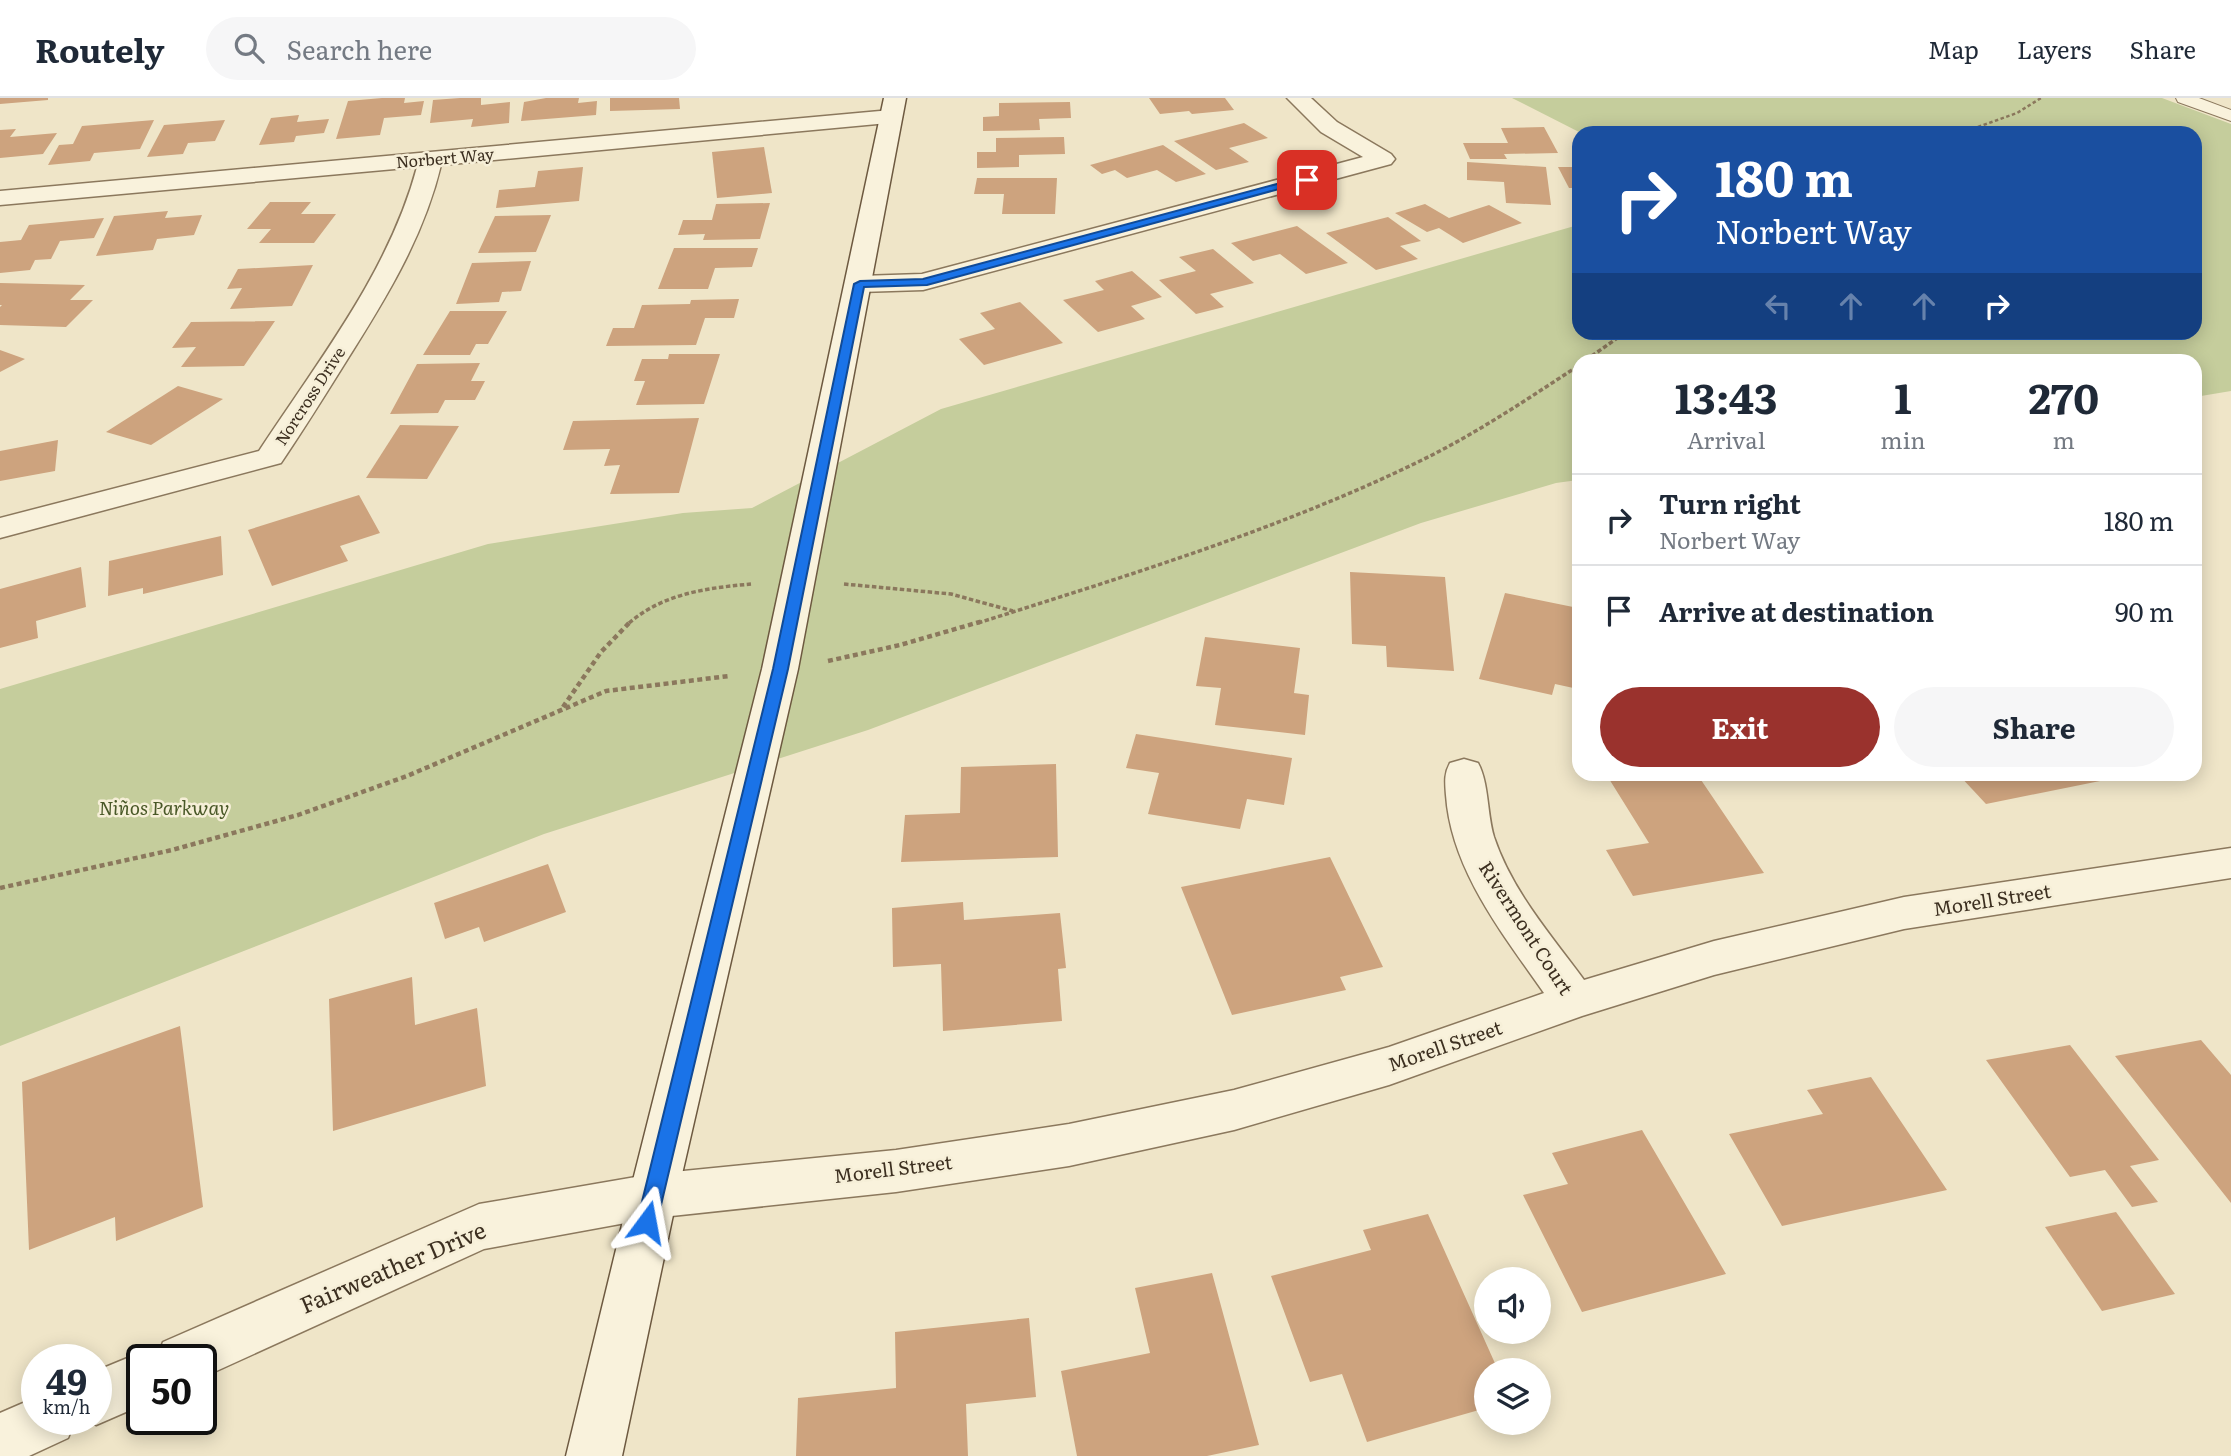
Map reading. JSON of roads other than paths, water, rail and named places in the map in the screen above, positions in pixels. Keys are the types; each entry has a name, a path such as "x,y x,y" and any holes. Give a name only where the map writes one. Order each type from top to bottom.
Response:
{"street":[{"path":"860,284 923,282 1383,159 1329,127 1298,98"},
{"path":"594,1456 653,1196 780,669 860,284 893,108"},
{"name":"Norbert Way","path":"0,198 431,159 893,108"},
{"name":"Norcross Drive","path":"0,528 270,457 356,324 398,253 419,205 431,159"},
{"name":"Rivermont Court","path":"1464,772 1464,795 1475,846 1488,877 1574,1001"},
{"name":"Morell Street","path":"653,1196 897,1171 1069,1145 1209,1115 1389,1066 1574,1001 1714,958 1904,913 2231,863"},
{"name":"Fairweather Drive","path":"217,1344 479,1227 653,1196"},
{"path":"0,1441 21,1432"}],"lane":[{"path":"2184,98 2231,116"}],"park label":[{"name":"Niños Parkway","path":"164,808"}]}
